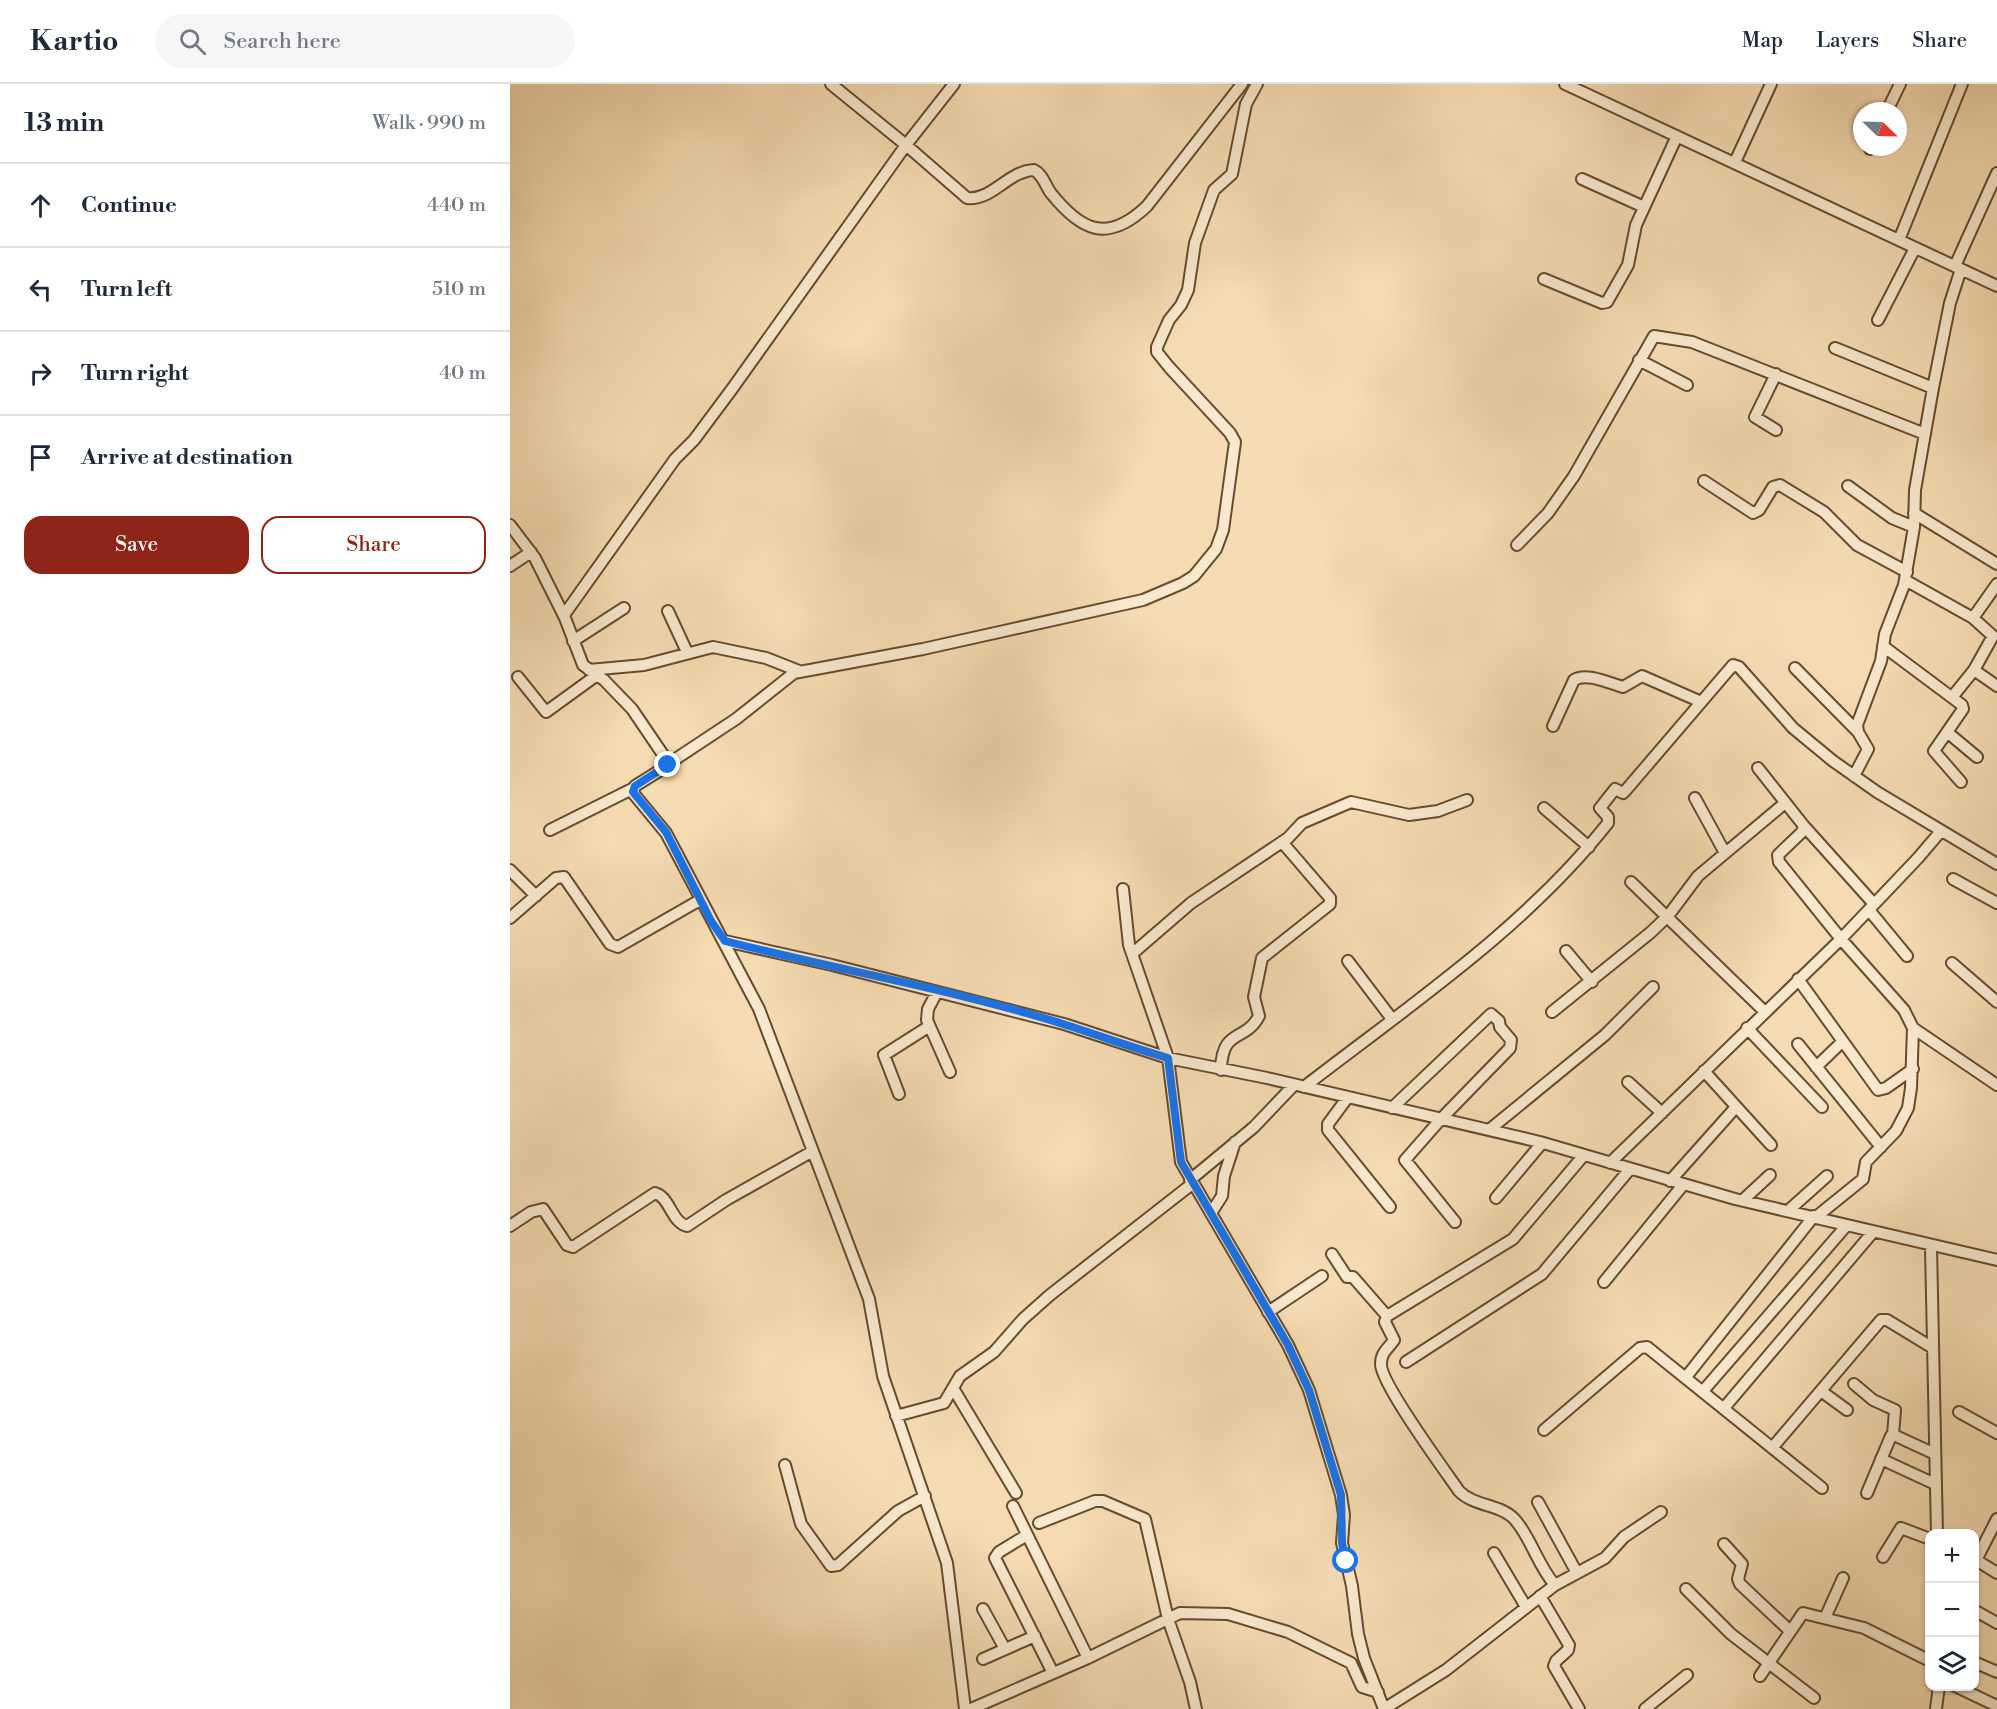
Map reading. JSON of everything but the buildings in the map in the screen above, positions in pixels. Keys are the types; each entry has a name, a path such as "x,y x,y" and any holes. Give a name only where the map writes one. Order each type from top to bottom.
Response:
{"street":[{"path":"831,84 967,198 982,196 1018,173 1034,170 1078,223 1109,229 1131,219 1147,206 1242,84"},
{"path":"564,615 675,459 713,415 906,145 954,84"},
{"path":"550,830 632,789 728,725 799,671 923,649 1143,600 1184,583 1203,567 1219,544 1223,531 1235,442 1230,433 1169,368 1157,352 1157,347 1169,320 1181,305 1188,290 1195,243 1214,190 1232,174 1246,104 1257,84"},
{"path":"1565,84 1997,286"},
{"path":"1735,162 1771,84"},
{"path":"1891,102 1900,84"},
{"path":"1899,240 1962,84"},
{"path":"1544,279 1602,303 1607,302 1628,265 1631,239 1677,136"},
{"path":"1858,732 1857,725 1881,661 1885,634 1906,576 1925,434 1958,268 1997,173"},
{"path":"1582,179 1644,207"},
{"path":"1878,320 1915,248"},
{"path":"1517,545 1561,496 1651,338 1667,336 1692,342 1925,434"},
{"path":"1835,348 1933,388"},
{"path":"1639,360 1687,385"},
{"path":"1776,374 1755,417 1776,430"},
{"path":"1704,481 1752,513 1759,510 1773,487 1780,485 1824,512 1857,545 1974,618 1993,636 1974,670 1953,696"},
{"path":"1848,486 1892,518 1914,527"},
{"path":"1914,513 1997,564"},
{"path":"510,525 531,552 564,615 583,665 632,709 668,765"},
{"path":"510,566 531,552"},
{"path":"1974,618 1997,584"},
{"path":"573,641 624,608"},
{"path":"668,611 687,652"},
{"path":"1883,646 1953,696 1963,709 1934,751 1961,782"},
{"path":"518,677 546,712 593,673 644,665 687,652 719,647 772,660 799,671"},
{"path":"896,1416 944,1403 966,1371 993,1352 1023,1319 1068,1280 1191,1182 1299,1086 1392,1019 1524,914 1589,847 1610,820 1601,811 1601,805 1616,789 1623,793 1626,790 1730,666 1736,665 1793,728 1854,776 1997,864"},
{"path":"1795,668 1858,732 1868,749 1854,776"},
{"path":"1974,670 1997,686"},
{"path":"1553,726 1574,680 1578,677 1623,687 1642,676 1699,701"},
{"path":"1947,732 1977,757"},
{"path":"1758,768 1803,826 1872,907 1907,956"},
{"path":"632,789 666,832 759,1009 869,1299 883,1376 947,1563 965,1709"},
{"path":"1695,798 1725,853"},
{"path":"1132,954 1191,903 1282,842 1302,823 1351,802 1409,814 1438,811 1467,800"},
{"path":"1552,1012 1592,982 1668,916 1689,886 1785,803"},
{"path":"1544,808 1589,847"},
{"path":"1686,1377 1815,1216 1863,1179 1864,1167 1896,1131 1908,1108 1913,1070 1913,1028 1904,1010 1841,939 1779,862 1778,855 1802,832 1803,826"},
{"path":"1610,1163 1764,1011 1841,939 1941,831"},
{"path":"1221,1070 1223,1048 1230,1039 1254,1024 1259,1016 1259,1008 1254,997 1262,958 1330,904 1330,898 1282,842"},
{"path":"510,870 536,896"},
{"path":"510,918 556,878 564,877 610,944 618,947 700,900"},
{"path":"1953,879 1997,903"},
{"path":"1631,882 1764,1011"},
{"path":"1123,889 1125,928 1168,1058 1177,1148 1191,1182 1288,1345 1309,1390 1341,1495 1342,1543 1352,1586 1358,1634 1364,1658 1384,1709 1444,1672 1555,1585 1605,1558 1624,1537 1661,1512"},
{"path":"725,941 1064,1024 1110,1042 1168,1058 1489,1130 1542,1143 1683,1185 1815,1216 1932,1247 1997,1260"},
{"path":"1566,951 1592,982"},
{"path":"1348,961 1392,1019"},
{"path":"1952,963 1997,1002"},
{"path":"1798,979 1878,1090 1886,1088 1913,1070"},
{"path":"1489,1130 1605,1035 1653,987"},
{"path":"937,992 928,1009 928,1027 950,1072"},
{"path":"1392,1108 1492,1014 1511,1040 1510,1048 1405,1160 1455,1222"},
{"path":"899,1094 884,1055 928,1027"},
{"path":"1747,1028 1822,1107"},
{"path":"1913,1028 1997,1085"},
{"path":"1816,1067 1842,1042"},
{"path":"1798,1044 1881,1147"},
{"path":"1704,1071 1771,1145"},
{"path":"1628,1082 1662,1113"},
{"path":"1348,1097 1328,1124 1328,1130 1390,1207"},
{"path":"1670,1181 1736,1107"},
{"path":"1211,1213 1222,1196 1224,1176 1236,1142"},
{"path":"1496,1198 1542,1143"},
{"path":"510,1226 531,1212 543,1209 567,1245 573,1247 655,1193 661,1196 680,1224 687,1226 726,1200 813,1151"},
{"path":"1555,1585 1546,1574 1516,1521 1505,1513 1467,1498 1459,1491 1391,1388 1381,1364 1384,1350 1394,1340 1385,1322 1386,1316 1514,1239 1584,1155"},
{"path":"1406,1362 1542,1274 1630,1169"},
{"path":"1743,1200 1770,1175"},
{"path":"1789,1210 1827,1176"},
{"path":"1604,1282 1683,1185"},
{"path":"1703,1391 1847,1225"},
{"path":"1724,1408 1873,1232"},
{"path":"1932,1247 1937,1529"},
{"path":"1332,1254 1347,1277 1353,1277 1386,1316"},
{"path":"1268,1312 1322,1275"},
{"path":"1772,1448 1883,1319 1933,1348"},
{"path":"1544,1430 1644,1346 1650,1347 1822,1488"},
{"path":"1854,1384 1873,1400 1895,1410 1893,1435 1867,1492"},
{"path":"953,1388 1016,1493"},
{"path":"1821,1391 1847,1410"},
{"path":"1959,1412 1997,1432"},
{"path":"1893,1435 1935,1455"},
{"path":"1881,1460 1935,1484"},
{"path":"785,1465 801,1524 831,1566 838,1565 898,1511 925,1496"},
{"path":"1039,1523 1095,1501 1145,1519 1168,1618 1190,1682 1196,1709"},
{"path":"1538,1502 1577,1573"},
{"path":"1013,1506 1088,1658"},
{"path":"1979,1554 1997,1519"},
{"path":"1883,1557 1901,1528 1925,1537"},
{"path":"1028,1535 999,1552 995,1558 1053,1673"},
{"path":"1724,1544 1742,1564 1738,1579 1740,1584 1790,1631"},
{"path":"1494,1553 1526,1607"},
{"path":"1979,1564 1997,1573"},
{"path":"1825,1618 1843,1578"},
{"path":"1686,1589 1724,1627 1814,1698"},
{"path":"1540,1596 1569,1645 1568,1650 1554,1666 1579,1709"},
{"path":"983,1609 1005,1648"},
{"path":"971,1709 1088,1658 1184,1612 1222,1613 1288,1632 1351,1663 1356,1669 1362,1687 1378,1692"},
{"path":"1760,1676 1803,1613 1870,1631 1925,1659"},
{"path":"1979,1613 1997,1623"},
{"path":"983,1659 1035,1636"},
{"path":"1979,1664 1997,1672"},
{"path":"1645,1709 1687,1675"},
{"path":"1936,1709 1938,1691"},
{"path":"1965,1691 1997,1707"}],"route":[{"path":"668,765 632,789 666,832 711,921 725,941 832,965 1064,1024 1110,1042 1168,1058 1177,1148 1181,1162 1288,1345 1309,1390 1341,1495 1344,1515 1342,1543 1346,1561"}]}
